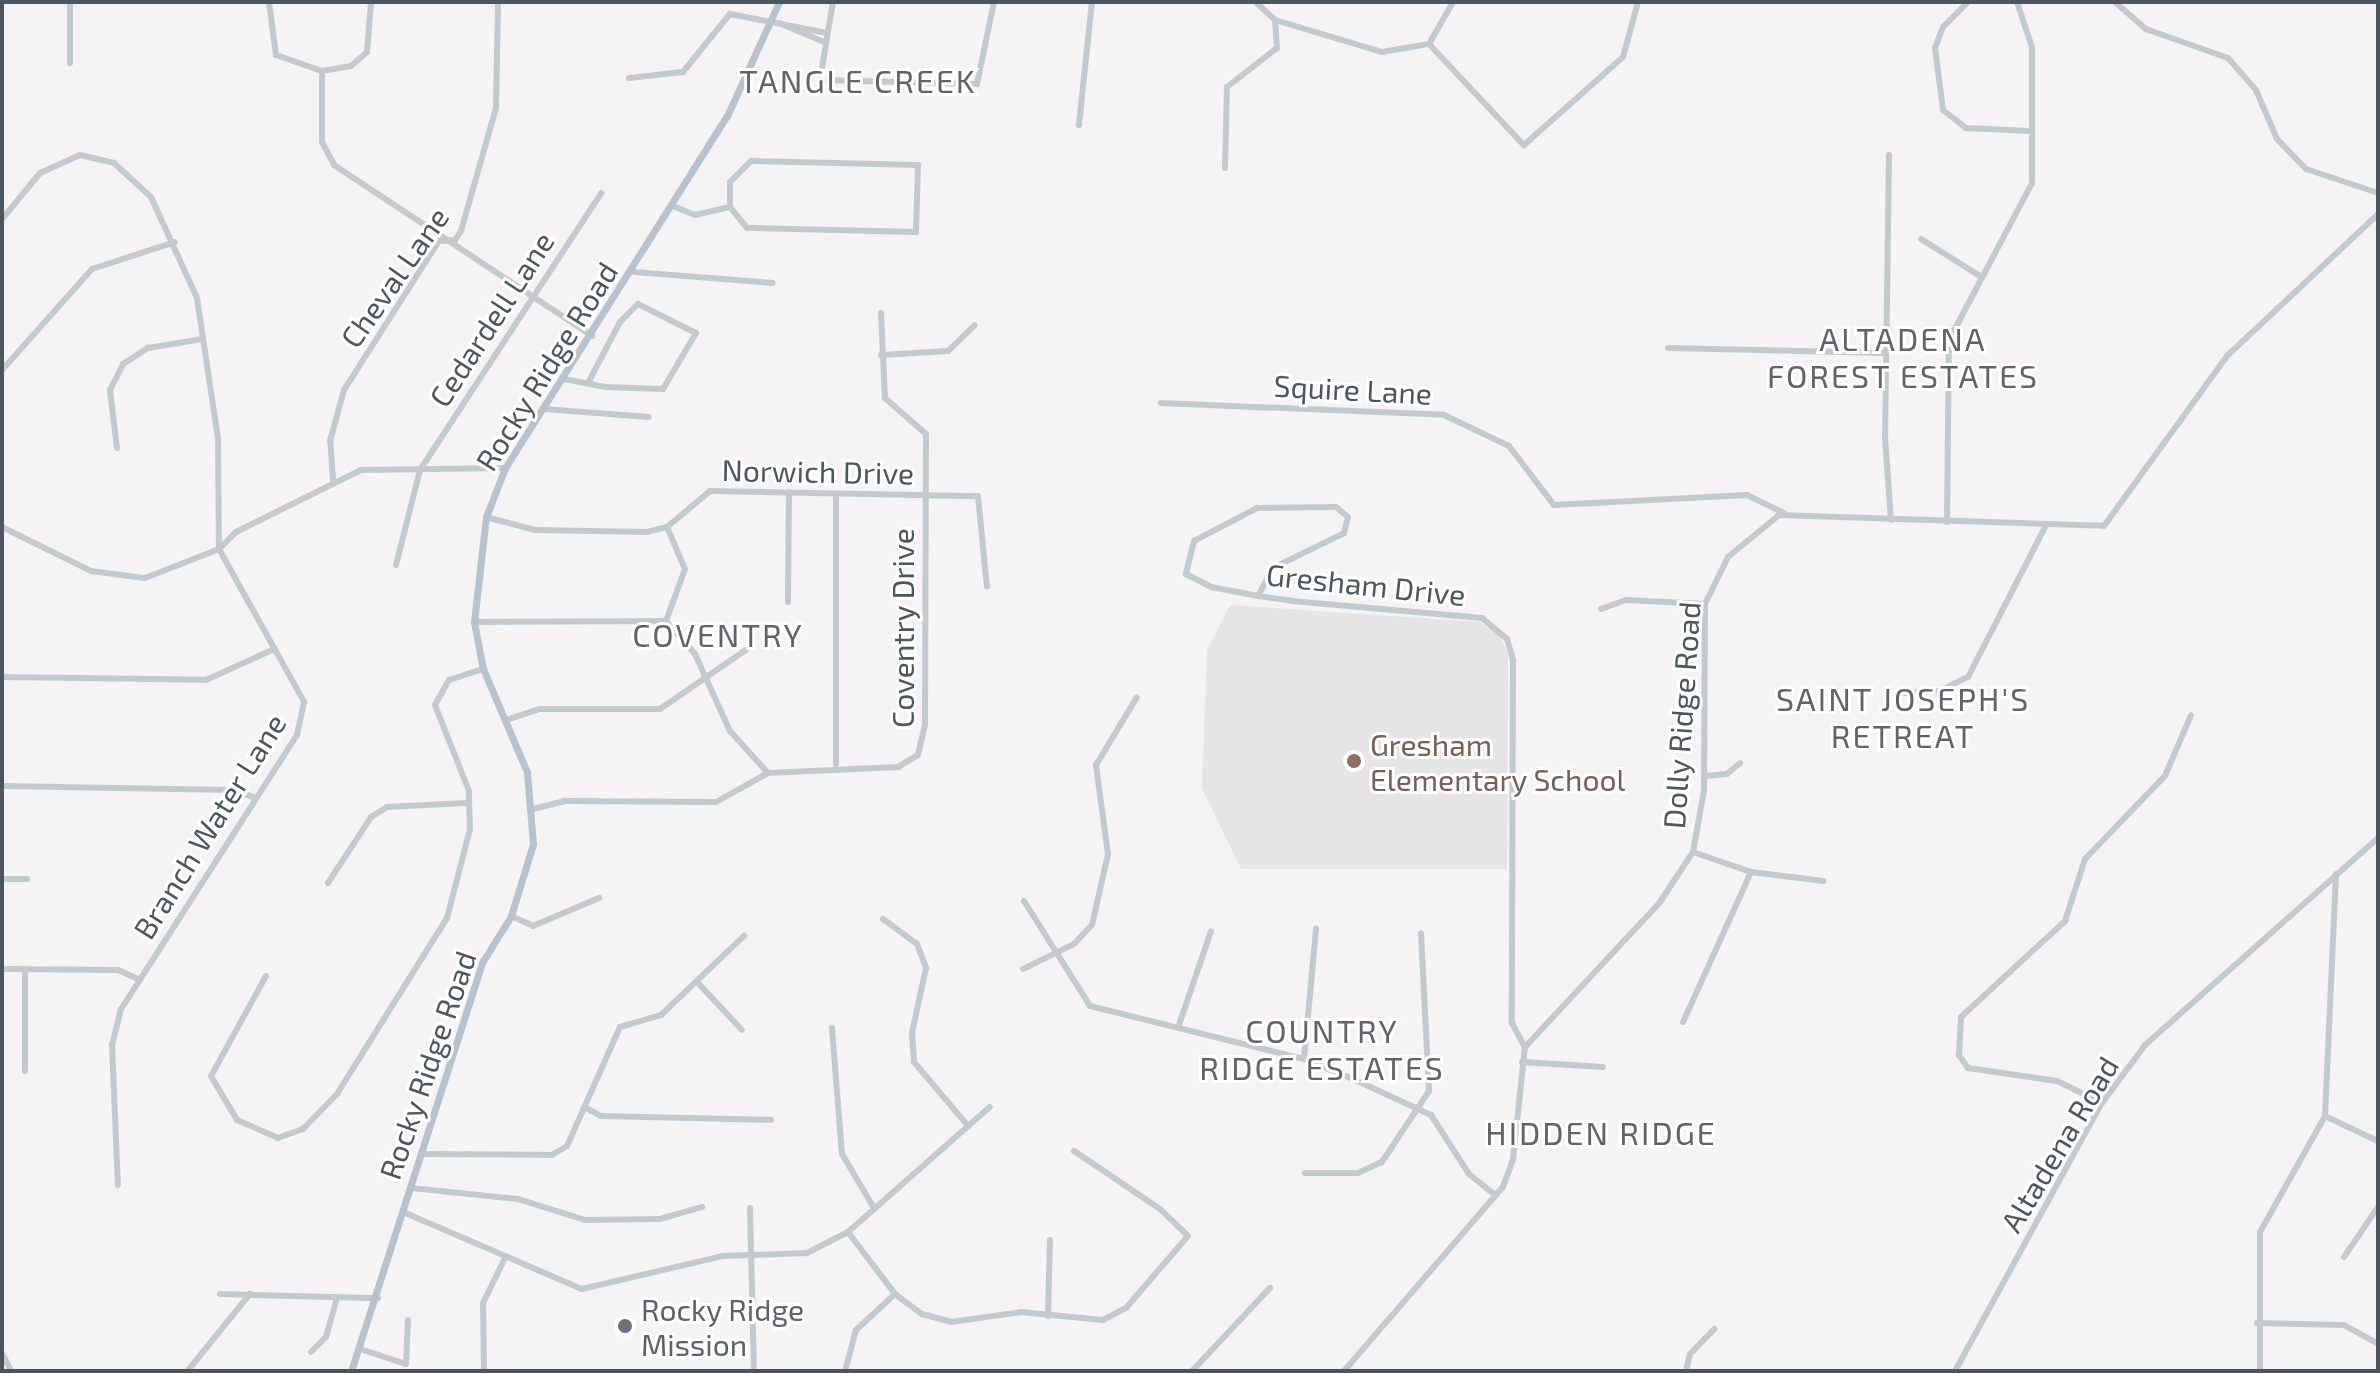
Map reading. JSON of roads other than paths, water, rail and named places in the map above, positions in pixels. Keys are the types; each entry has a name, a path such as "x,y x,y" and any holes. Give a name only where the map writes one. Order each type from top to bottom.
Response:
{"main road":[{"name":"Rocky Ridge Road","path":"351,1371 378,1298 483,961 511,916 529,863 533,809 506,720 483,669 474,622 486,517 505,468 634,272 673,206 776,22 779,2"}],"street":[{"path":"70,2 70,63"},
{"path":"269,2 276,55 290,66 322,71 351,66 367,52 371,2"},
{"name":"Cheval Lane","path":"333,480 330,441 344,390 439,241 446,241 461,231 496,108 498,2"},
{"path":"833,2 820,80 977,84 994,2"},
{"path":"1079,125 1092,2"},
{"path":"1256,2 1275,20 1382,52 1429,44"},
{"path":"1429,44 1453,2"},
{"path":"1429,44 1517,146 1540,135 1623,57 1638,2"},
{"path":"1968,2 1943,27 1935,48 1943,110 1966,128 2029,131"},
{"path":"1947,522 1949,340 1980,276 2028,200 2032,47 2017,2"},
{"path":"2115,2 2146,29 2228,58 2256,90 2277,139 2306,169 2378,193"},
{"path":"629,78 683,72 730,14 801,25 827,33"},
{"path":"1225,168 1227,87 1271,57 1275,20"},
{"path":"776,22 798,34 824,42"},
{"path":"798,34 801,25"},
{"path":"322,71 322,123 334,165 592,336"},
{"path":"1889,155 1886,353 1891,520"},
{"name":"Branch Water Lane","path":"2,219 40,173 64,159 93,156 133,174 175,242 197,298 218,439 219,549 274,649 300,689 304,718 138,979 112,1044 118,1185"},
{"path":"751,161 918,165 916,232 758,230 741,225 730,207 733,177 751,161"},
{"name":"Cedardell Lane","path":"396,565 420,470 601,193"},
{"path":"673,206 695,215 730,207"},
{"path":"1789,515 2095,528 2113,521 2228,355 2378,214"},
{"path":"1921,239 1980,276"},
{"path":"2,369 92,269 175,242"},
{"path":"634,272 773,283"},
{"path":"564,379 588,383 663,389 696,333 638,304 620,322 588,383"},
{"name":"Coventry Drive","path":"533,809 564,801 716,802 768,773 836,764 898,767 923,746 926,434 885,398 881,313"},
{"path":"881,355 948,351 975,325"},
{"path":"117,448 110,390 123,364 148,348 202,339"},
{"path":"1668,348 1886,353"},
{"name":"Squire Lane","path":"1161,403 1444,415 1509,446 1554,505 1747,495 1789,515"},
{"path":"544,409 649,417"},
{"path":"2,527 125,579 219,549 333,480 361,470 505,468"},
{"name":"Norwich Drive","path":"667,527 710,491 978,496 987,587"},
{"path":"788,602 789,492"},
{"path":"836,494 836,764"},
{"name":"Gresham Drive","path":"1258,596 1273,568 1344,533 1349,523 1343,511 1257,508 1194,541 1186,574 1258,596 1474,616 1507,639 1513,660 1512,1023 1525,1047"},
{"name":"Dolly Ridge Road","path":"1525,1047 1660,902 1693,852 1704,776 1705,604 1742,542 1789,515"},
{"path":"486,517 535,530 667,527 685,569 666,621"},
{"path":"1904,693 1940,691 1968,677 2045,527"},
{"path":"1601,609 1626,600 1705,604"},
{"path":"474,622 666,621 686,640 730,731 768,773"},
{"path":"2,677 206,680 274,649"},
{"path":"506,720 539,709 660,709 746,650"},
{"path":"266,976 211,1076 237,1120 278,1138 303,1129 337,1094 433,944 463,860 467,803 465,770 435,705 449,680 483,669"},
{"path":"1023,969 1087,933 1104,895 1107,843 1096,765 1137,697"},
{"path":"2102,1103 2057,1081 1968,1068 1959,1055 1961,1017 2065,921 2085,859 2165,776 2191,715"},
{"path":"1704,776 1727,774 1740,763"},
{"path":"2,786 232,790 254,797"},
{"path":"328,883 371,817 387,807 467,803"},
{"name":"Altadena Road","path":"1955,1371 2102,1103 2145,1045 2378,838"},
{"path":"1693,852 1751,872 1823,881"},
{"path":"1683,1022 1751,872"},
{"path":"2260,1371 2257,1323 2260,1232 2325,1116 2336,874"},
{"path":"2,879 27,879"},
{"path":"511,916 533,926 599,898"},
{"path":"1024,901 1090,1006 1304,1059 1419,1110 1440,1125 1469,1174 1494,1194"},
{"path":"883,919 917,944 926,968 912,1033 914,1062 968,1126"},
{"path":"1304,1059 1316,929"},
{"path":"1178,1028 1211,931"},
{"path":"1305,1173 1358,1173 1382,1162 1419,1110 1431,1067 1421,933"},
{"path":"421,1154 552,1155 567,1146 588,1109 620,1027 661,1015 744,936"},
{"path":"2,969 118,970 138,979"},
{"path":"25,970 25,1071"},
{"path":"698,983 742,1030"},
{"path":"832,1028 842,1154 874,1208"},
{"path":"1344,1371 1475,1226 1494,1194 1513,1159 1525,1047"},
{"path":"1522,1062 1603,1067"},
{"path":"403,1212 582,1289 751,1255 807,1253 848,1232 990,1107"},
{"path":"588,1109 601,1116 771,1120"},
{"path":"2325,1116 2378,1141"},
{"path":"848,1232 895,1294 922,1314 951,1322 1048,1316 1076,1323 1126,1308 1188,1236 1074,1151"},
{"path":"411,1188 518,1199 585,1220 660,1219 702,1207"},
{"path":"2344,1257 2378,1207"},
{"path":"750,1208 754,1371"},
{"path":"1048,1316 1050,1240"},
{"path":"484,1371 483,1303 506,1256"},
{"path":"1192,1371 1270,1288"},
{"path":"220,1294 378,1298"},
{"path":"189,1369 250,1294"},
{"path":"845,1371 856,1330 895,1294"},
{"path":"311,1352 326,1337 337,1298"},
{"path":"360,1349 406,1364 408,1320"},
{"path":"2257,1323 2344,1325 2378,1344"},
{"path":"1686,1371 1690,1354 1714,1329"},
{"path":"2,1353 11,1371"}],"place":[{"name":"Gresham Elementary School","path":"1354,761"},
{"name":"Rocky Ridge Mission","path":"625,1326"}],"district":[{"name":"TANGLE CREEK","path":"858,80"},
{"name":"ALTADENA FOREST ESTATES","path":"1903,358"},
{"name":"COVENTRY","path":"718,634"},
{"name":"SAINT JOSEPH'S RETREAT","path":"1903,718"},
{"name":"COUNTRY RIDGE ESTATES","path":"1322,1050"},
{"name":"HIDDEN RIDGE","path":"1601,1132"}]}
